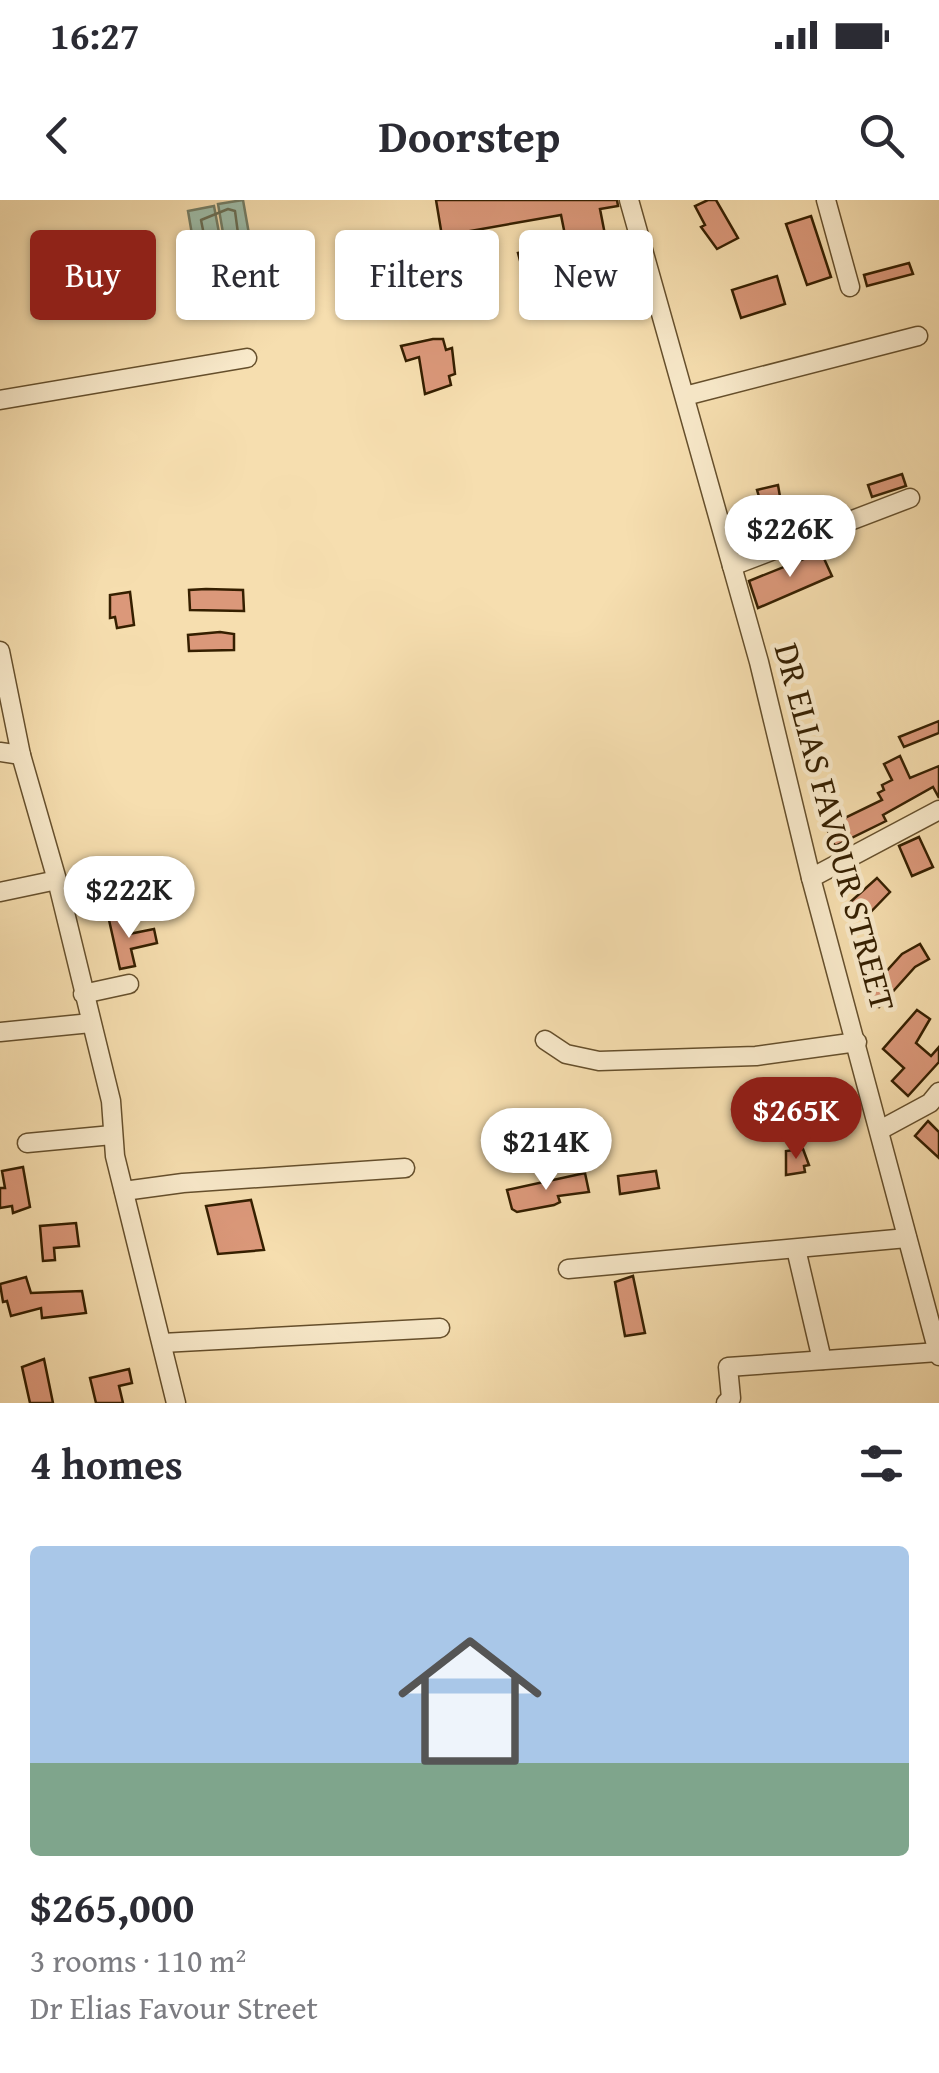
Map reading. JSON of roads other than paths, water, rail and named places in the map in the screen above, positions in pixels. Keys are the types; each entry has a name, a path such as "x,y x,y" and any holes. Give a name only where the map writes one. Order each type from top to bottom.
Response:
{"street":[{"name":"DR ELIAS FAVOUR STREET","path":"628,200 732,566 938,1354"},
{"path":"826,200 850,286"},
{"path":"685,396 918,336"},
{"path":"0,400 247,358"},
{"path":"732,566 910,498"},
{"path":"0,652 21,754 111,1101 112,1134 124,1191 176,1403"},
{"path":"0,752 21,754"},
{"path":"812,878 939,810"},
{"path":"0,892 56,880"},
{"path":"84,994 130,984"},
{"path":"0,1032 91,1023"},
{"path":"546,1040 566,1054 599,1061 756,1056 857,1042"},
{"path":"880,1130 930,1103 939,1092"},
{"path":"27,1143 112,1134"},
{"path":"124,1191 182,1182 406,1168"},
{"path":"568,1269 907,1238"},
{"path":"796,1249 822,1360"},
{"path":"162,1343 440,1328"},
{"path":"726,1403 730,1398 728,1367 938,1354"}],"water":[{"path":"243,200 248,230 222,230 218,204"},
{"path":"214,206 218,230 191,230 188,211"}]}
